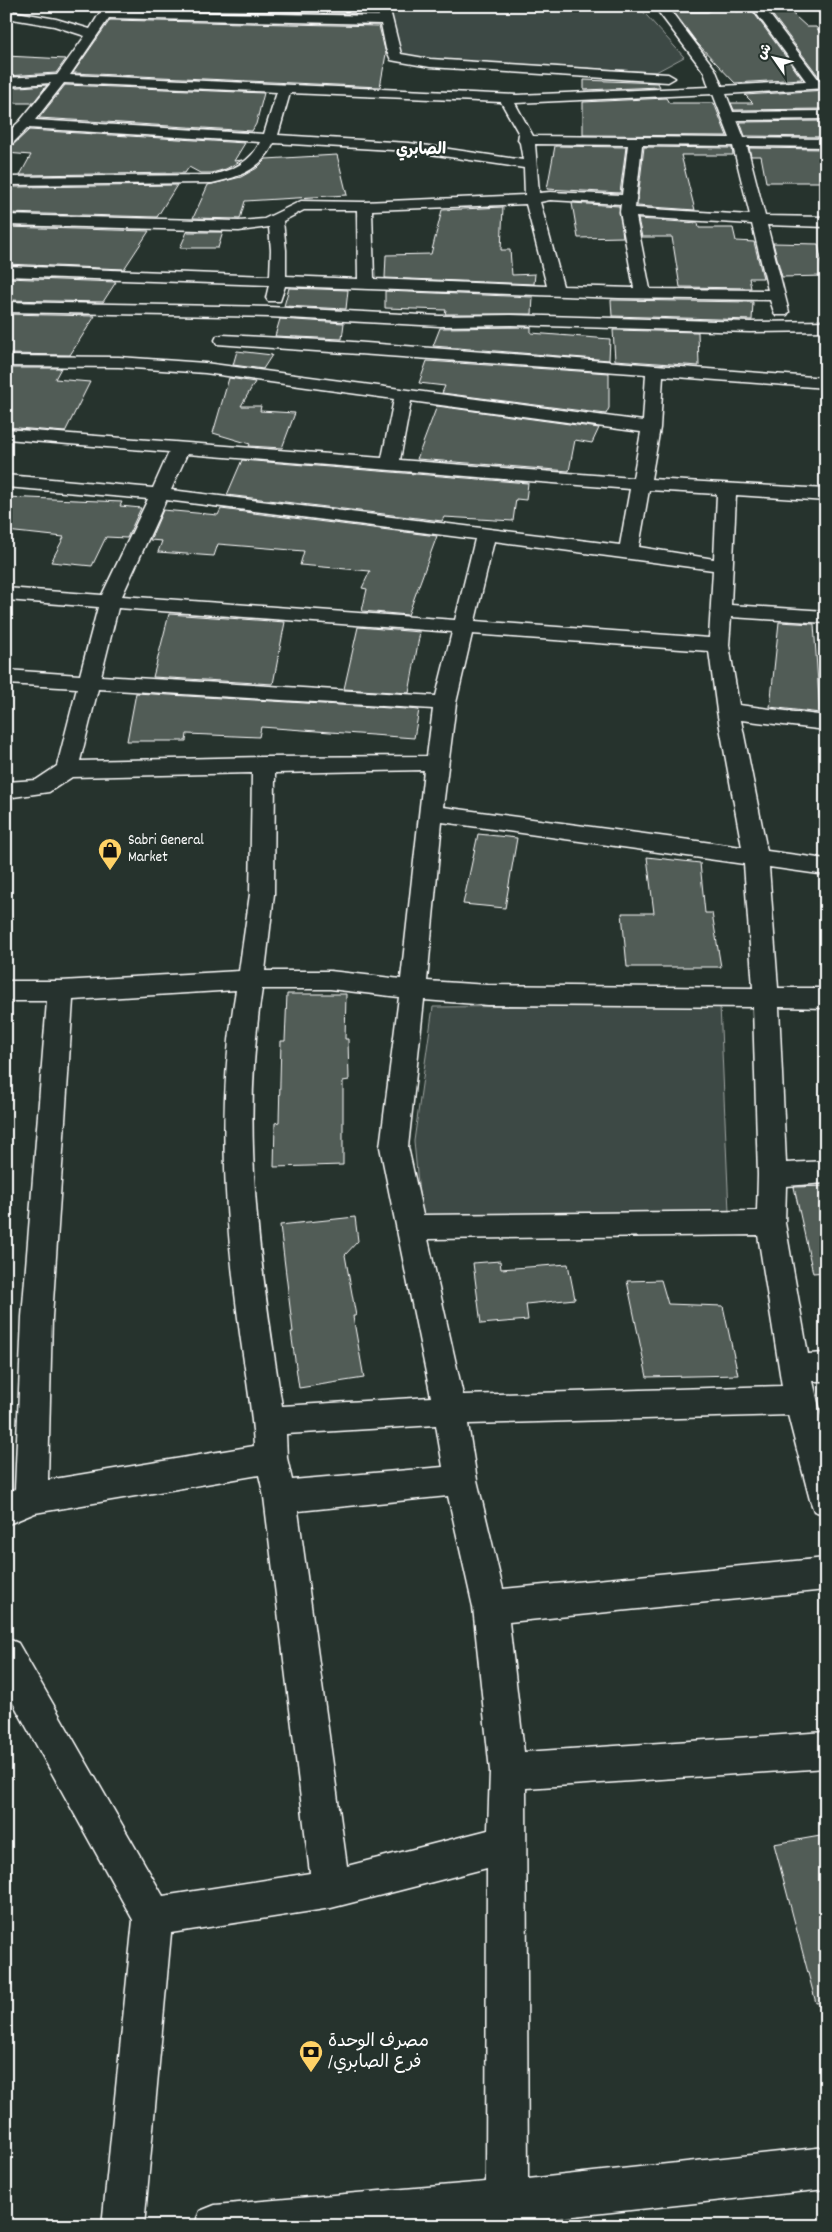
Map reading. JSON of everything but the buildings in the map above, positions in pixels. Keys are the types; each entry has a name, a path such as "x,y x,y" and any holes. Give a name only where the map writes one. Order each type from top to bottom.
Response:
{"street":[{"path":"382,6 392,49 396,57 528,84 715,86 821,84"},
{"path":"660,7 708,6"},
{"path":"757,6 821,84"},
{"path":"822,6 826,12"},
{"path":"660,7 710,72 730,116 739,142 784,326"},
{"path":"6,142 25,124 60,79 93,34 107,10 385,20"},
{"path":"8,14 93,34"},
{"path":"6,82 60,79 505,98 528,84 715,86"},
{"path":"9,180 212,179 237,174 254,164 269,140 284,90"},
{"path":"505,98 526,134 525,140 531,165 532,198 556,290"},
{"path":"730,116 826,115"},
{"path":"25,124 409,147 531,165"},
{"path":"525,140 826,143"},
{"path":"636,141 628,206 643,293"},
{"path":"6,220 239,226 257,225 274,221 301,205 364,206 516,201 550,196 759,220 826,222"},
{"path":"364,206 366,283"},
{"path":"269,312 278,280 274,221"},
{"path":"6,271 643,293 777,295"},
{"path":"6,307 240,311 440,321 511,320 750,327 826,326"},
{"path":"205,368 240,311"},
{"path":"223,340 340,346 826,383"},
{"path":"6,361 119,362 205,368 651,428"},
{"path":"628,553 651,428 655,371"},
{"path":"390,462 404,394"},
{"path":"6,434 390,462 640,484 826,496"},
{"path":"67,770 110,600 181,447"},
{"path":"6,481 159,494 486,534 723,566"},
{"path":"727,490 720,610 720,645 722,675 728,711 756,858 766,996 772,1175 770,1223 800,1400 826,1500"},
{"path":"486,534 445,703 436,763 413,990 405,1043 394,1147 450,1410 461,1480 490,1607 508,1771 506,1844 507,2214"},
{"path":"6,594 720,645"},
{"path":"720,610 826,617"},
{"path":"6,677 445,703"},
{"path":"728,711 826,723"},
{"path":"6,790 41,787 67,770 90,768 436,763"},
{"path":"264,764 262,894 246,1008 238,1113 239,1183 253,1318 269,1421 271,1458 280,1497 331,1889"},
{"path":"431,813 826,867"},
{"path":"6,991 61,991 250,980 330,980 413,990 488,995 826,998"},
{"path":"61,991 37,1317 18,1504 271,1458"},
{"path":"772,1175 826,1172"},
{"path":"411,1227 770,1223"},
{"path":"794,1368 826,1366"},
{"path":"269,1421 450,1410 800,1400"},
{"path":"280,1497 461,1480"},
{"path":"490,1607 826,1574"},
{"path":"6,1655 153,1917 123,2226"},
{"path":"508,1771 826,1750"},
{"path":"153,1917 331,1889 506,1844"},
{"path":"215,2226 507,2214 826,2168"}],"shaded area":[{"path":"384,6 638,6 684,57 656,72 399,57"},
{"path":"720,1005 729,1212 421,1216 414,1141 433,1007"}],"place":[{"name":"Sabri General Market","path":"110,871"},
{"name":"مصرف الوحدة /فرع الصابري","path":"311,2073"}],"district":[{"name":"الصابري","path":"421,150"}]}
